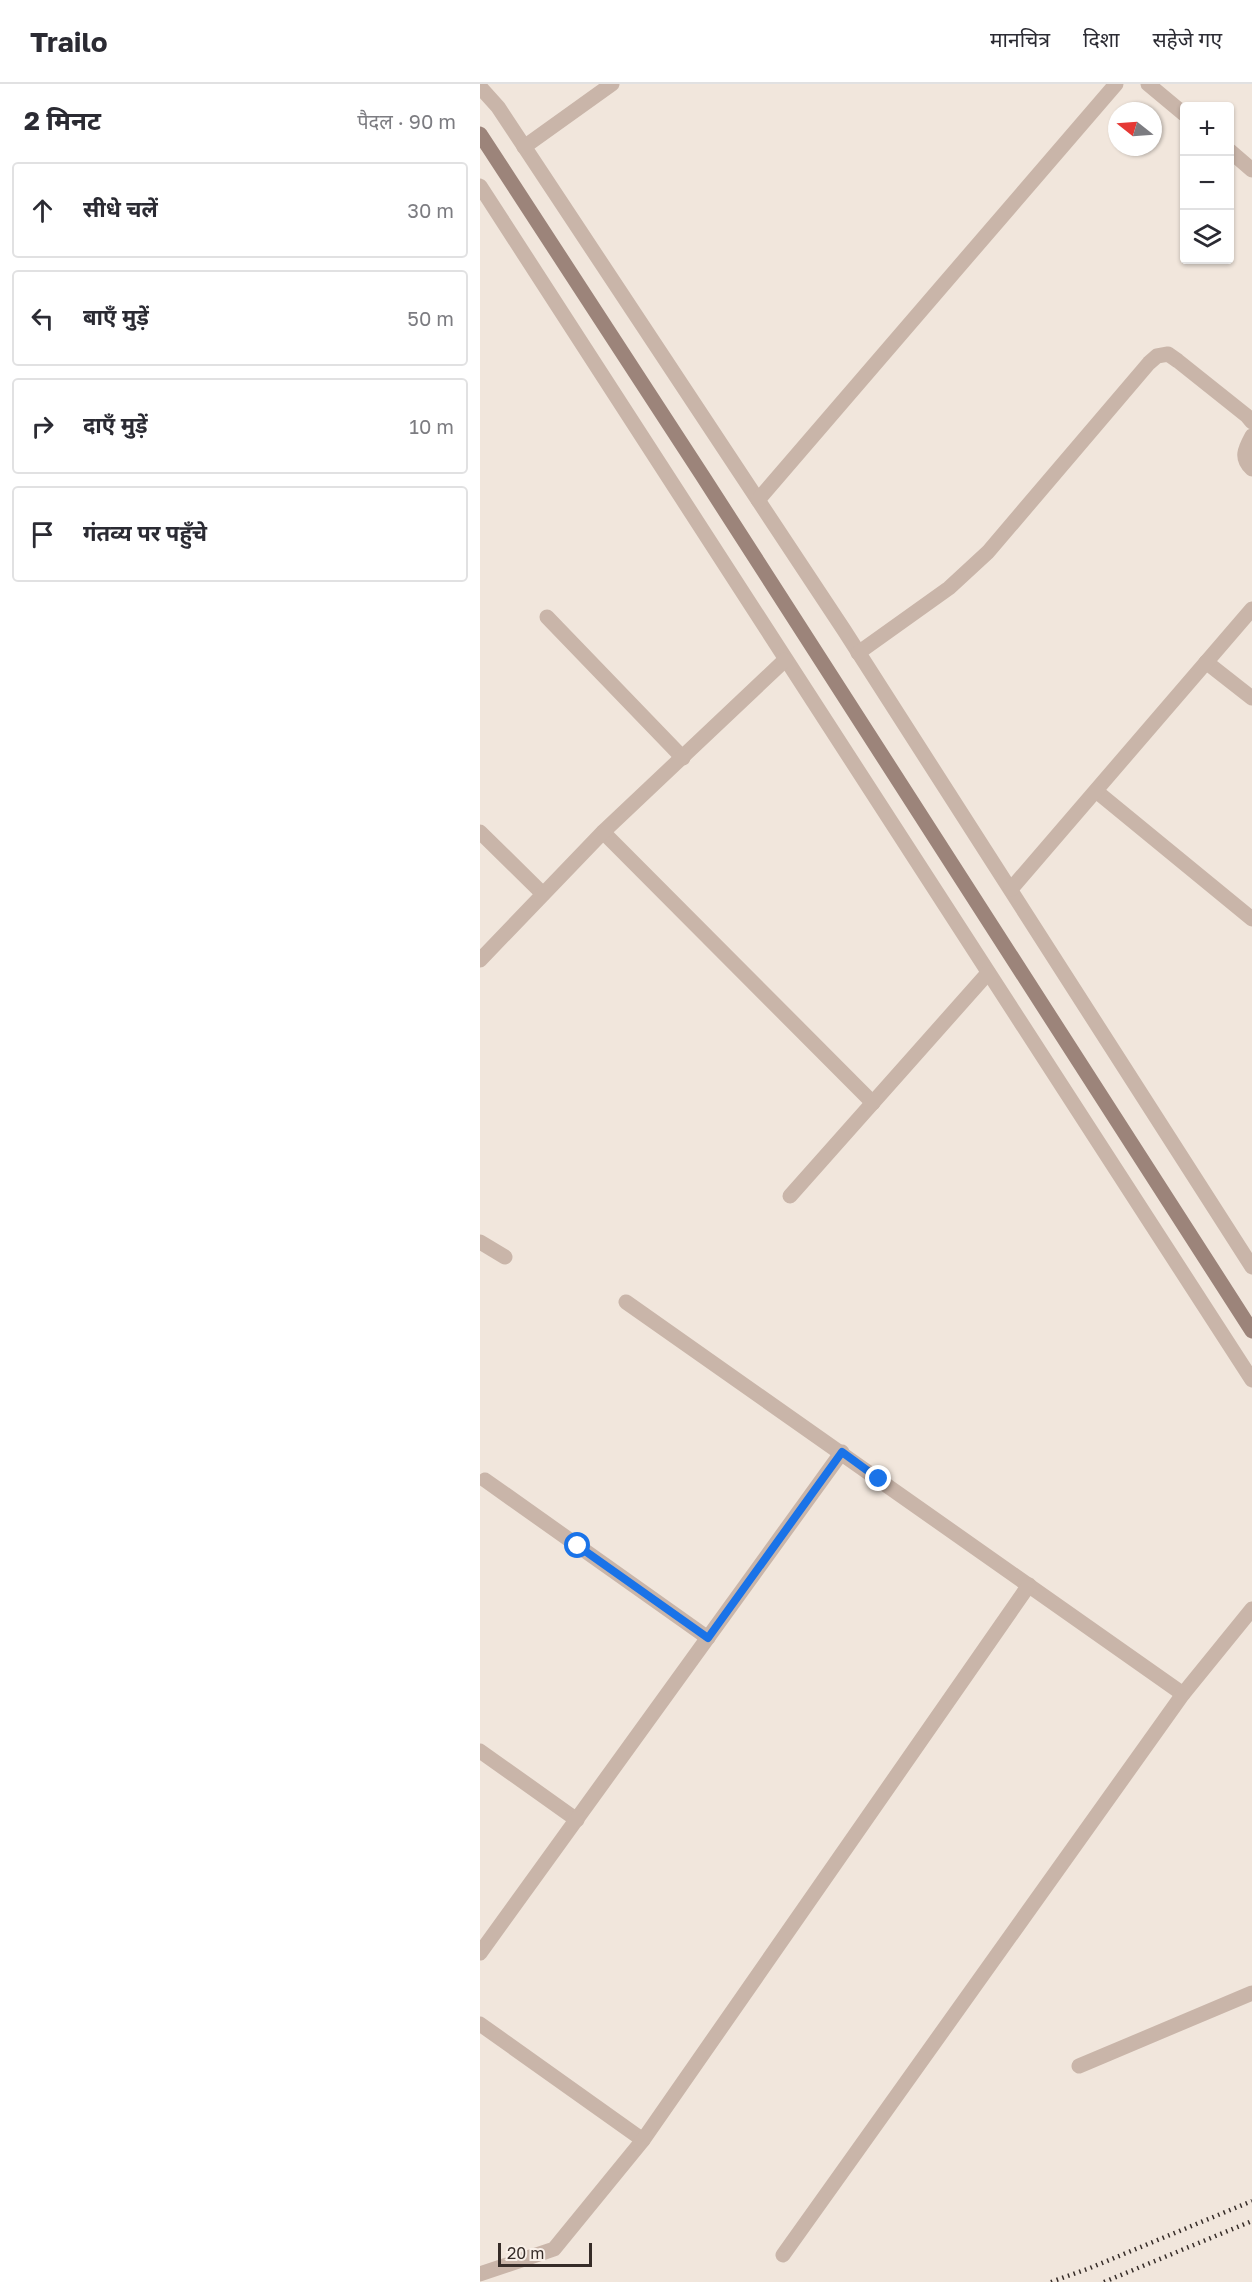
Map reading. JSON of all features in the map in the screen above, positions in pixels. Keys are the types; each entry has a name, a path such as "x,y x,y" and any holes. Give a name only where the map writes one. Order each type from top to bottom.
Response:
{"main road":[{"path":"480,134 696,465 1252,1330"}],"street":[{"path":"524,147 612,84"},
{"path":"758,500 1116,84"},
{"path":"1149,84 1180,110"},
{"path":"480,87 498,107 758,500 1011,889 1252,1267"},
{"path":"1234,154 1252,170"},
{"path":"480,186 1252,1380"},
{"path":"858,653 949,588 988,552 1157,356 1168,354 1179,361 1248,416 1252,422"},
{"path":"1252,436 1244,450 1244,457 1252,469"},
{"path":"1011,889 1252,609"},
{"path":"547,617 683,758"},
{"path":"480,960 603,832 785,660"},
{"path":"1206,662 1252,698"},
{"path":"1096,791 1252,919"},
{"path":"480,832 543,894"},
{"path":"603,832 873,1103"},
{"path":"790,1196 988,973"},
{"path":"480,1242 505,1257"},
{"path":"626,1302 1183,1694"},
{"path":"480,1953 842,1452"},
{"path":"485,1480 708,1638"},
{"path":"480,2274 554,2249 643,2140 1029,1585"},
{"path":"783,2255 1183,1694 1252,1609"},
{"path":"480,1751 577,1820"},
{"path":"1079,2066 1252,1994"},
{"path":"480,2024 643,2140"}],"railway":[{"path":"1051,2282 1252,2201"},
{"path":"1104,2282 1252,2221"}],"route":[{"path":"578,1546 708,1638 842,1452 879,1479"}]}
